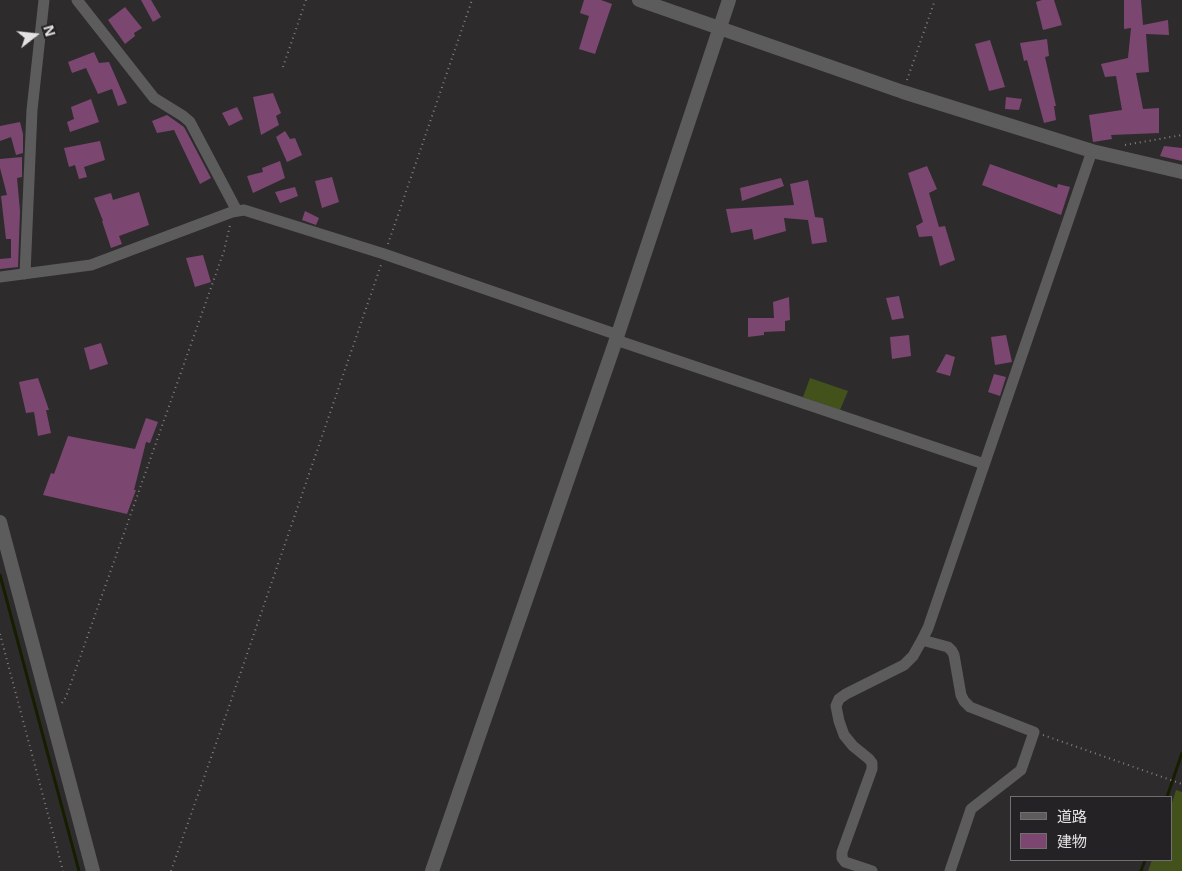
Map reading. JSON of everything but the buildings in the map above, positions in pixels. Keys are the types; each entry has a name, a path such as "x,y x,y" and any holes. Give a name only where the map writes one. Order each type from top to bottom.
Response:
{"street":[{"path":"25,274 32,110 44,0"},
{"path":"77,0 154,98 190,122 235,212"},
{"path":"639,0 903,92 1097,152 1182,172"},
{"path":"432,871 611,334 729,0"},
{"path":"872,871 845,862 842,858 842,852 872,769 872,763 844,735 836,706 839,699 846,694 904,665 913,656 928,628 984,464 1097,152"},
{"path":"0,277 91,265 244,210 384,254 984,464"},
{"path":"0,522 93,871"},
{"path":"922,640 952,651 961,695 970,707 1034,732 1021,770 971,809 950,871"}],"path":[{"path":"283,66 306,0"},
{"path":"171,871 472,0"},
{"path":"903,92 935,0"},
{"path":"1097,152 1182,135"},
{"path":"51,712 66,697 224,251 235,212"},
{"path":"0,634 63,871"},
{"path":"1034,732 1182,784"}],"green space":[{"path":"810,378 848,391 840,410 803,397"},
{"path":"1176,790 1182,792 1182,871 1148,871 1152,861 1172,861 1172,803"}],"waterway":[{"path":"0,575 79,871"},
{"path":"1167,796 1182,753"},
{"path":"1141,871 1145,861"}]}
